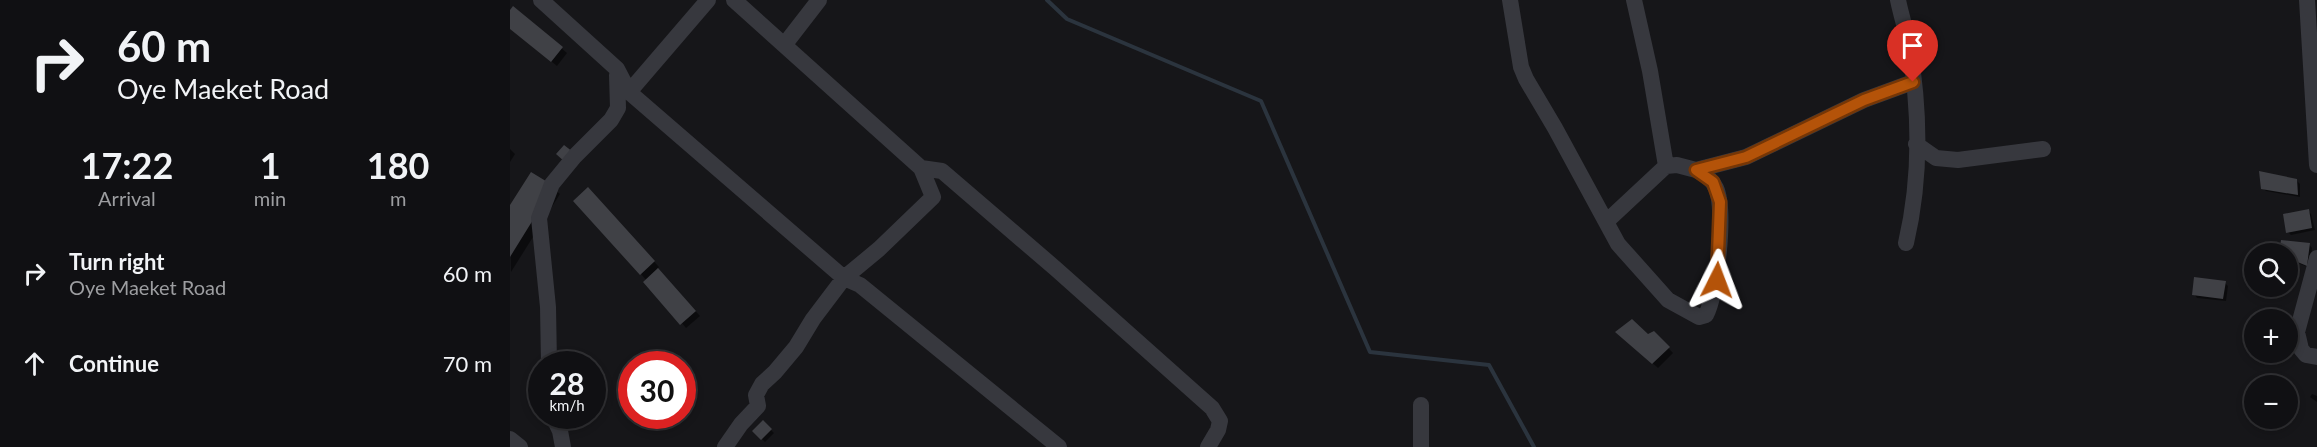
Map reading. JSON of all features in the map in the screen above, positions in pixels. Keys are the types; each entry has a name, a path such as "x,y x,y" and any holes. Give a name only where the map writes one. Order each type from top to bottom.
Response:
{"street":[{"path":"541,0 617,69 629,92 844,278 860,285 1059,447"},
{"path":"629,92 708,0"},
{"path":"725,447 741,424 756,411 758,406 756,395 762,384 796,347 813,319 844,278 879,249 933,197 921,168 734,0"},
{"path":"785,44 819,0"},
{"path":"1510,0 1521,67 1526,79 1556,128 1606,222 1629,259 1668,300 1693,315 1702,317 1709,309 1717,280 1720,202 1713,182 1696,170 1677,165 1666,166 1606,222"},
{"path":"1634,0 1650,71 1666,166"},
{"path":"1898,0 1908,44 1913,82 1916,144 1916,186 1913,215 1906,243"},
{"path":"2307,0 2317,165"},
{"path":"549,351 548,307 539,218 552,184 575,156 611,120 618,108 617,69"},
{"path":"1696,170 1746,157 1864,100 1913,82"},
{"path":"1916,144 1936,158 1958,160 2043,149"},
{"path":"921,168 942,171 1212,408 1220,421 1218,430 1208,447"},
{"path":"2317,261 2297,332 2301,349 2306,356 2317,357"},
{"path":"1421,405 1421,447"},
{"path":"559,429 563,447"},
{"path":"510,439 520,447"}],"building":[{"path":"513,6 563,47 551,62 510,29 510,10"},
{"path":"564,145 573,152 565,162 556,154"},
{"path":"2259,171 2297,179 2298,195 2261,189"},
{"path":"531,172 554,186 510,257 510,205"},
{"path":"588,187 655,261 640,275 573,201"},
{"path":"2309,209 2312,228 2286,233 2283,214"},
{"path":"2281,240 2310,243 2307,266 2298,262 2298,243 2281,243"},
{"path":"658,268 696,311 680,325 643,282"},
{"path":"2194,277 2226,281 2223,299 2192,295"},
{"path":"1632,319 1648,334 1654,331 1670,347 1652,364 1615,332"},
{"path":"763,420 772,429 761,440 752,431"}],"waterway":[{"path":"1047,0 1067,19 1261,101 1370,352 1489,365 1534,447"}],"route":[{"path":"1717,280 1720,202 1718,190 1706,175 1696,170 1746,157 1864,100 1913,82"}]}
